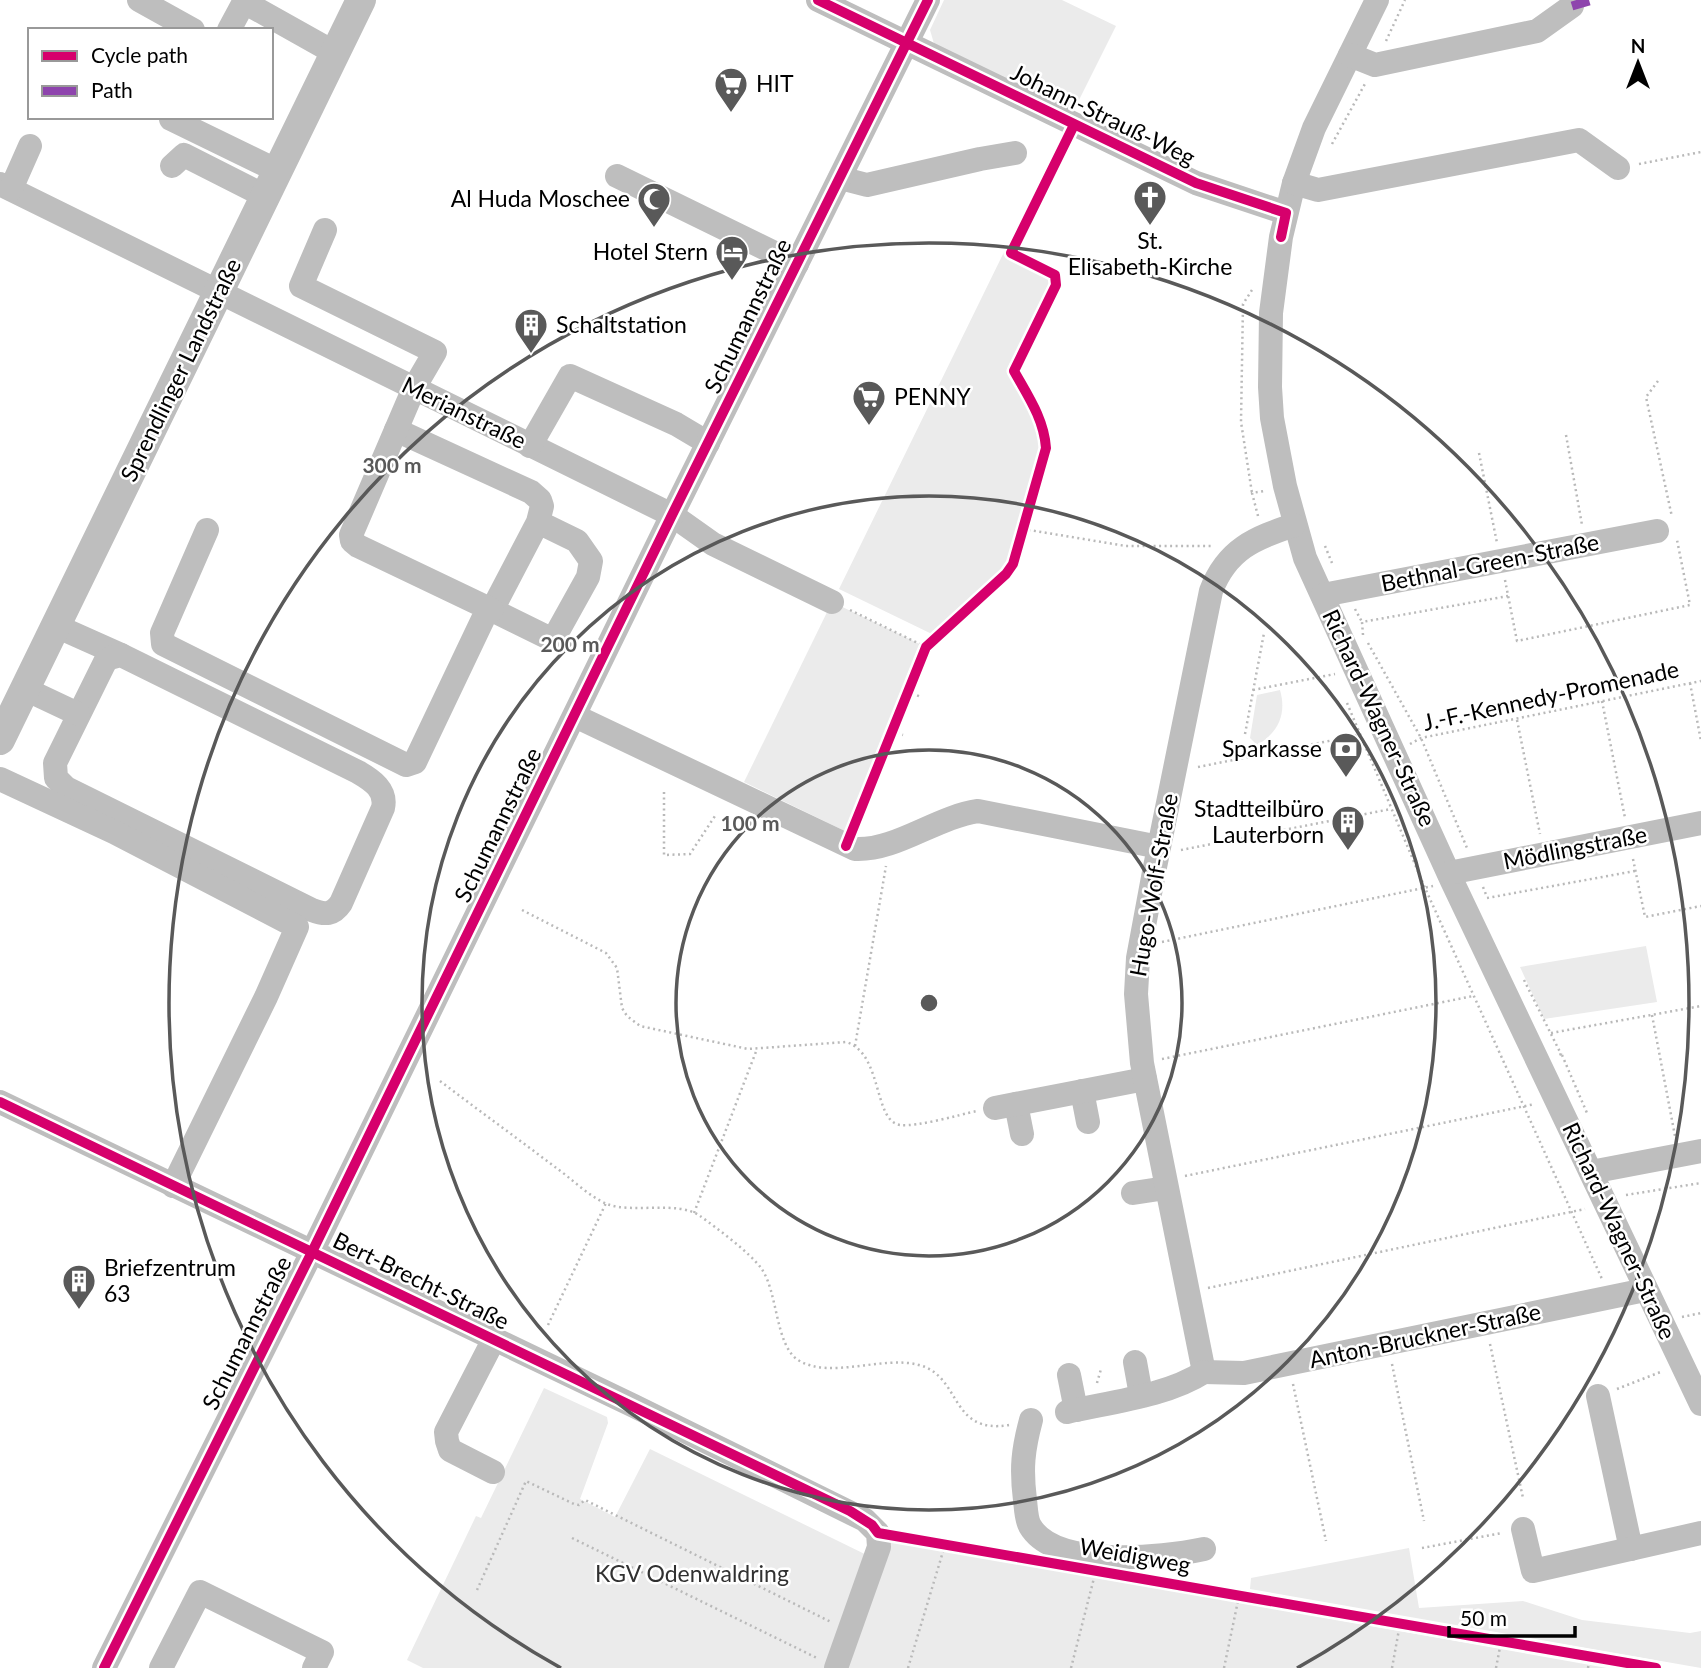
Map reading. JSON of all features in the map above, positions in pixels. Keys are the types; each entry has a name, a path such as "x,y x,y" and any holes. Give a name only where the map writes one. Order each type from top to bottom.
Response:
{"main road":[{"name":"Sprendlinger Landstraße","path":"4,725 25,689 361,0"}],"street":[{"path":"139,0 189,28"},
{"name":"Johann-Strauß-Weg","path":"818,0 1196,183 1286,213"},
{"name":"Schumannstraße","path":"104,1668 312,1252 928,0"},
{"name":"Richard-Wagner-Straße","path":"1377,0 1314,128 1294,183 1278,255 1271,313 1270,387 1279,455 1294,525 1305,558 1333,593 1395,752 1451,877 1591,1172 1616,1200 1645,1290 1701,1404"},
{"path":"230,28 244,2 335,53"},
{"path":"1350,55 1375,65 1537,32 1572,6"},
{"path":"171,119 271,184"},
{"path":"1294,183 1318,190 1579,140 1618,168"},
{"path":"5,186 30,146"},
{"path":"840,178 867,185 1015,153"},
{"path":"172,166 184,155 271,184"},
{"path":"617,176 794,270"},
{"name":"Merianstraße","path":"5,186 672,516 713,544 832,602"},
{"path":"631,200 740,251 794,270"},
{"path":"326,230 301,286 435,352 414,388 351,535 352,541 554,640 588,577 591,561 577,541 538,522"},
{"path":"530,446 570,376 676,424 708,443"},
{"path":"207,530 162,633 163,644 407,765 415,762 484,617 492,610 538,522 541,506 540,500 531,492 396,430"},
{"name":"Hugo-Wolf-Straße","path":"1204,1372 1143,1071 1136,975 1158,847 1214,583 1228,562 1244,546 1264,535 1294,525"},
{"name":"Bethnal-Green-Straße","path":"1333,593 1657,531"},
{"path":"56,626 121,655 358,772 380,788 385,802 383,808 338,908 328,914 312,910 61,784 55,778 55,762 105,662 121,655"},
{"path":"25,689 78,714"},
{"path":"575,716 845,846 867,850 957,816 978,811 1158,847"},
{"path":"0,779 114,832 297,927 266,997 173,1186"},
{"name":"Mödlingstraße","path":"1451,877 1476,868 1701,823"},
{"path":"1022,1134 1006,1106 1082,1091 1143,1071"},
{"path":"1082,1091 1088,1122"},
{"name":"Bert-Brecht-Straße","path":"0,1102 859,1516 878,1533"},
{"path":"1591,1172 1690,1153"},
{"path":"1133,1193 1166,1184"},
{"name":"Anton-Bruckner-Straße","path":"1204,1372 1244,1373 1645,1290"},
{"path":"493,1472 450,1451 446,1432 494,1339"},
{"path":"1135,1362 1141,1395"},
{"path":"1069,1375 1071,1411 1178,1385 1204,1372"},
{"path":"1598,1396 1631,1549"},
{"path":"1031,1420 1022,1453 1021,1472 1029,1524 1046,1544 1086,1554 1133,1557 1177,1555 1204,1549"},
{"path":"1523,1528 1532,1570 1701,1533"},
{"path":"836,1668 879,1547 878,1533"},
{"path":"161,1668 200,1592 322,1653 314,1668"}],"path":[{"path":"1332,144 1375,65 1405,0"},
{"path":"1618,168 1701,152"},
{"path":"1566,435 1586,544"},
{"path":"1248,522 1258,514"},
{"path":"1023,529 1126,546 1220,546"},
{"path":"1320,536 1333,593 1362,622 1363,635 1421,738 1476,868 1487,897 1486,905"},
{"path":"1362,622 1508,596"},
{"path":"832,602 924,651 936,636"},
{"path":"1245,734 1264,633"},
{"path":"1253,690 1335,674"},
{"path":"912,679 906,696 921,697"},
{"path":"1690,683 1701,741"},
{"path":"1345,699 1370,762 1522,1107 1611,1297"},
{"path":"1517,719 1544,854"},
{"path":"892,731 903,736"},
{"path":"1174,772 1359,735"},
{"path":"870,785 880,770"},
{"path":"664,792 664,855 690,853 715,816"},
{"path":"1158,847 1177,851 1391,809"},
{"path":"855,1046 890,842"},
{"path":"1487,897 1635,871"},
{"path":"1141,946 1425,888 1451,877"},
{"path":"523,911 606,953 617,968 622,1009 634,1023 649,1029 724,1045 757,1049 839,1041 855,1046 866,1056 885,1110 895,1124 908,1125 1006,1106"},
{"path":"1510,1079 1561,1054 1521,975"},
{"path":"1143,1071 1473,996"},
{"path":"1551,1033 1701,1006"},
{"path":"1652,1015 1690,1153"},
{"path":"694,1213 757,1049"},
{"path":"440,1081 606,1203 694,1213 761,1267 769,1283 788,1349 801,1362 823,1367 916,1364 937,1375 965,1414 974,1422 995,1426 1031,1420"},
{"path":"1166,1184 1557,1100"},
{"path":"1188,1292 1701,1183"},
{"path":"548,1325 606,1203"},
{"path":"1485,1323 1523,1497"},
{"path":"1388,1343 1424,1521"},
{"path":"1598,1396 1682,1363"},
{"path":"1289,1364 1326,1542"},
{"path":"1097,1380 1101,1368"},
{"path":"477,1590 526,1482 574,1504 579,1505 585,1500 850,1631"},
{"path":"1422,1548 1523,1528"},
{"path":"878,1533 1041,1562"},
{"path":"572,1538 836,1668"},
{"path":"908,1668 945,1545"},
{"path":"1071,1668 1096,1571"},
{"path":"1224,1668 1239,1596"},
{"path":"1392,1668 1400,1624"},
{"path":"1496,1668 1501,1642"},
{"path":"1588,1668 1590,1656"}],"green space":[{"path":"944,0 1062,0 1116,26 1072,114 935,47 930,30"},
{"path":"1005,250 1055,275 1056,285 1015,371 1045,430 1045,457 1013,564 936,636 839,589"},
{"path":"832,602 926,647 851,834 744,782"},
{"path":"1280,690 1282,707 1279,722 1270,735 1257,745 1250,738 1257,695"},
{"path":"1646,946 1657,1002 1544,1019 1520,967"},
{"name":"KGV Odenwaldring","path":"544,1388 607,1417 608,1423 580,1499 615,1517 650,1449 879,1561 887,1540 1607,1668 423,1668 407,1660 476,1516 481,1518"},
{"path":"1409,1548 1419,1608 1523,1601 1582,1620 1690,1633 1701,1631 1701,1668 1250,1589 1251,1578"}],"marked path":[{"path":"1572,6 1592,0"}],"cycle path":[{"path":"818,0 1196,183 1286,213 1281,237"},
{"path":"104,1668 312,1252 672,515 928,0"},
{"path":"846,846 926,647 1006,574 1013,564 1046,448 1039,417 1014,371 1056,285 1055,275 1011,253 1074,125"},
{"name":"Weidigweg","path":"0,1102 850,1511 872,1525 878,1533 1656,1668"}],"place":[{"name":"HIT","path":"731,114"},
{"name":"St. Elisabeth-Kirche","path":"1150,227"},
{"name":"Al Huda Moschee","path":"654,229"},
{"name":"Hotel Stern","path":"732,282"},
{"name":"Schaltstation","path":"531,355"},
{"name":"PENNY","path":"869,427"},
{"name":"Sparkasse","path":"1346,779"},
{"name":"Stadtteilbüro Lauterborn","path":"1348,852"},
{"name":"Briefzentrum 63","path":"79,1311"}]}
